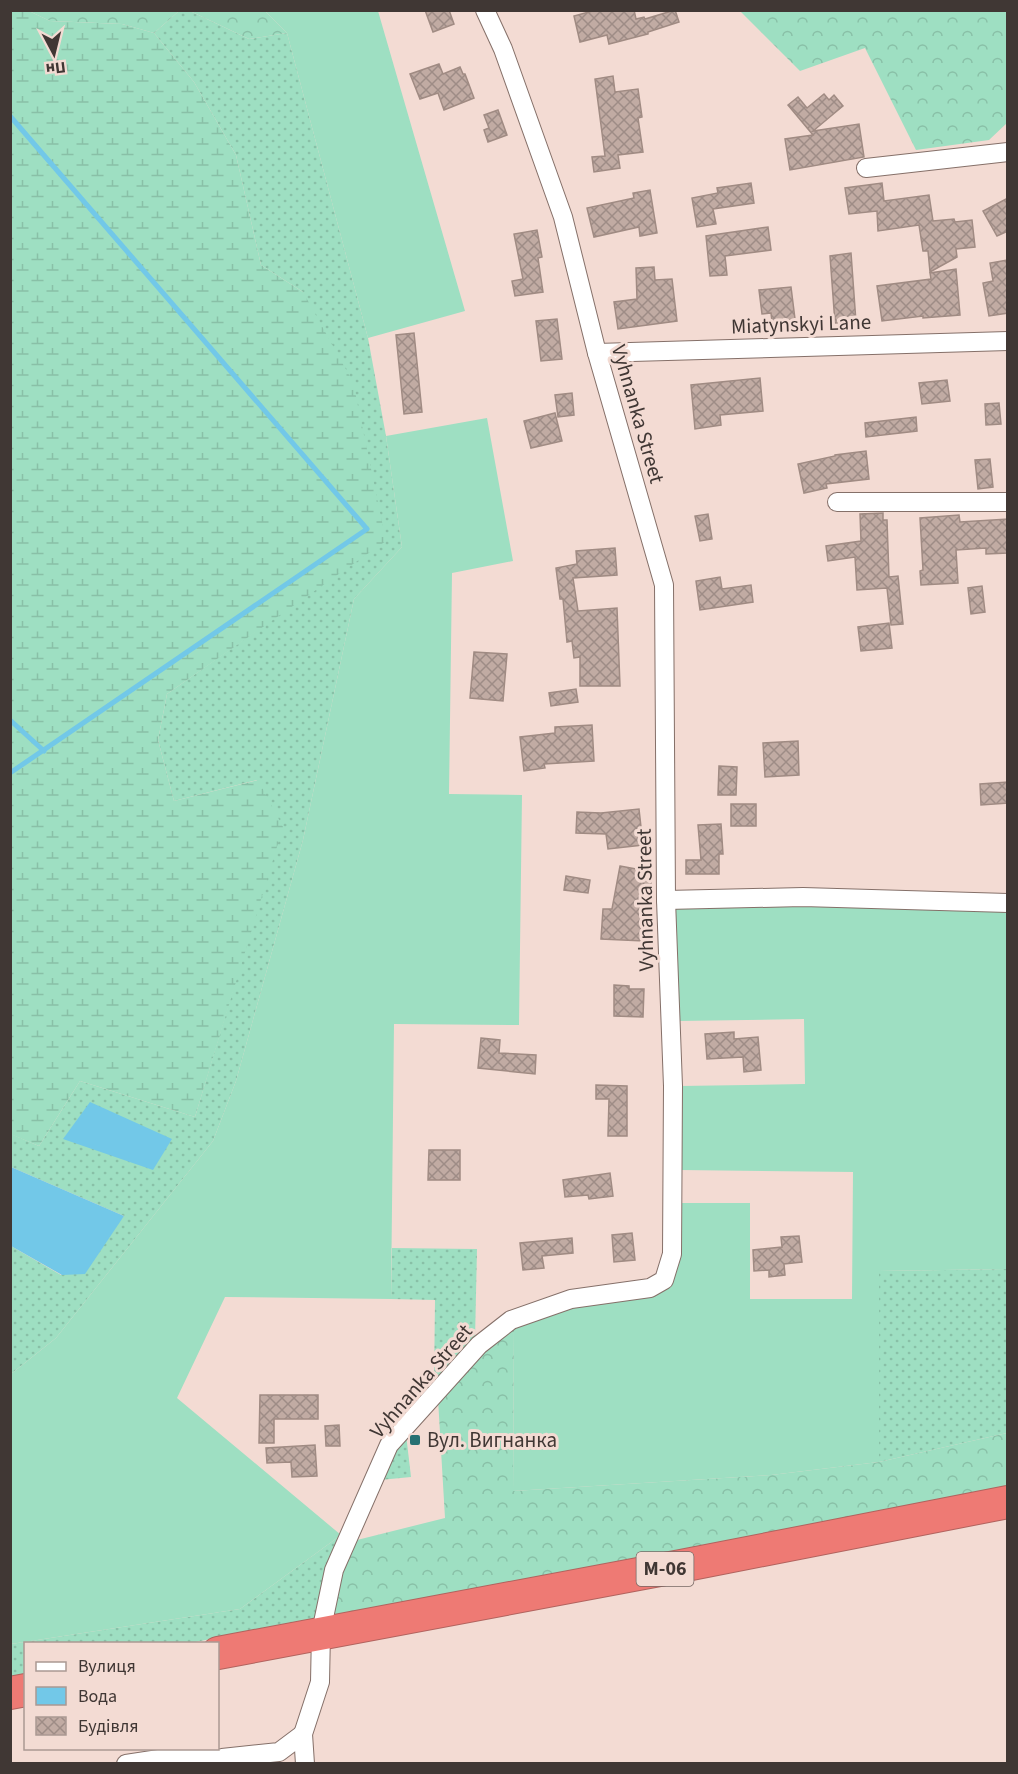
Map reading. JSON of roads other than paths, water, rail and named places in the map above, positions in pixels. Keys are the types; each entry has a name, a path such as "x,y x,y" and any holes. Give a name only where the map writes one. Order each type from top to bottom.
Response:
{"highway":[{"name":"М-06","path":"219,1653 1008,1502"}],"street":[{"name":"Vyhnanka Street","path":"303,1734 320,1682 321,1632 334,1570 389,1445 479,1345 511,1320 571,1299 650,1288 664,1280 672,1254 673,1097 666,900 664,585 597,353 563,217 503,49 485,10"},
{"path":"866,168 1008,152"},
{"name":"Miatynskyi Lane","path":"597,353 1008,341"},
{"path":"837,502 1008,502"},
{"path":"666,900 803,897 1008,903"},
{"path":"126,1764 159,1759 222,1758 279,1752 303,1734"},
{"path":"303,1734 305,1764"}],"water":[{"path":"90,1102 172,1139 153,1170 63,1139"},
{"path":"11,1167 124,1216 85,1274 62,1275 11,1246"}],"waterway":[{"path":"10,116 367,529 10,773"},
{"path":"10,720 44,751"}],"place":[{"name":"Вул. Вигнанка","path":"415,1440"}]}
